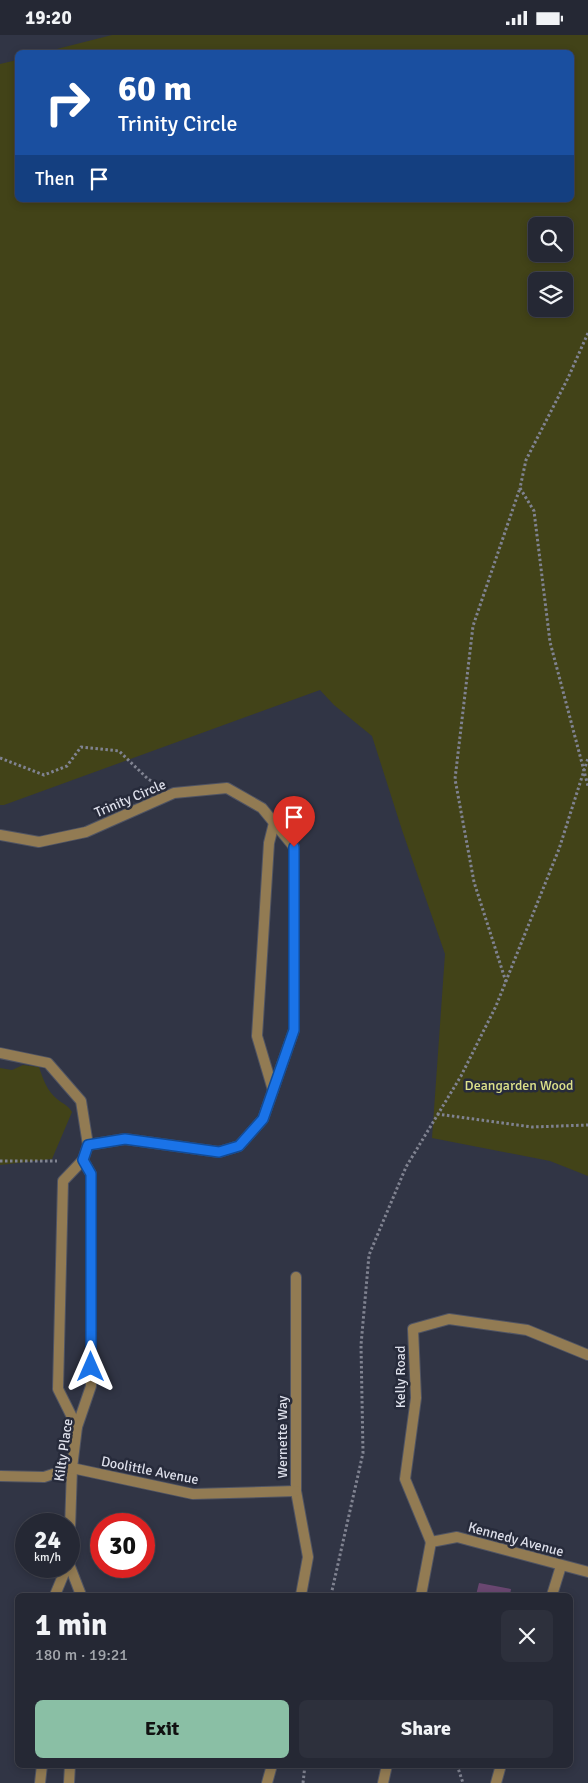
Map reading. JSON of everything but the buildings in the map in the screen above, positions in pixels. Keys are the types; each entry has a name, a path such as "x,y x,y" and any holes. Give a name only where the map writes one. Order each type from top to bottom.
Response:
{"street":[{"name":"Trinity Circle","path":"0,835 39,842 86,832 174,793 227,788 262,808 294,847 294,1030 263,1119 239,1146 219,1152 125,1139 88,1145"},
{"path":"273,1089 257,1036 269,843 274,823"},
{"path":"0,1053 48,1063 81,1101 88,1145 83,1160 63,1181 58,1389 77,1427"},
{"name":"Kilty Place","path":"71,1513 72,1468 77,1427 91,1386 91,1174 83,1160"},
{"name":"Wernette Way","path":"296,1277 296,1491 308,1557 301,1593"},
{"name":"Kelly Road","path":"432,1542 405,1479 416,1398 413,1329 448,1319 527,1330 588,1355"},
{"name":"Doolittle Avenue","path":"0,1476 44,1477 72,1468 194,1494 296,1491"},
{"name":"Kennedy Avenue","path":"432,1542 457,1537 588,1572"},
{"path":"421,1593 432,1542"},
{"path":"553,1593 561,1566"},
{"path":"56,1593 62,1578"},
{"path":"74,1578 80,1593"},
{"path":"40,1783 42,1768"},
{"path":"69,1783 70,1768"},
{"path":"267,1783 271,1768"},
{"path":"383,1783 386,1768"},
{"path":"496,1783 500,1768"}],"path":[{"path":"506,983 474,882 455,779 473,626 520,488 526,460 568,378 588,333"},
{"path":"520,488 534,511 550,642 588,785"},
{"path":"0,758 44,775 67,766 81,747 119,751 148,779 174,793"},
{"path":"331,1593 363,1453 361,1345 369,1255 406,1167 460,1076 506,983 559,849 588,758"},
{"path":"438,1114 532,1127 588,1125"},
{"path":"0,1161 83,1160"},
{"path":"303,1783 305,1768"},
{"path":"458,1768 463,1783"}],"green space":[{"name":"Deangarden Wood","path":"112,35 588,35 588,1176 550,1161 432,1138 445,954 372,736 334,705 320,690 0,805 0,64 15,60 15,202 574,202 574,50 53,50"},
{"path":"23,1065 39,1067 48,1089 72,1112 52,1159 0,1165 0,1068 12,1070"}],"route":[{"path":"91,1367 91,1174 83,1160 88,1145 125,1139 219,1152 239,1146 263,1119 294,1030 294,847"}]}
